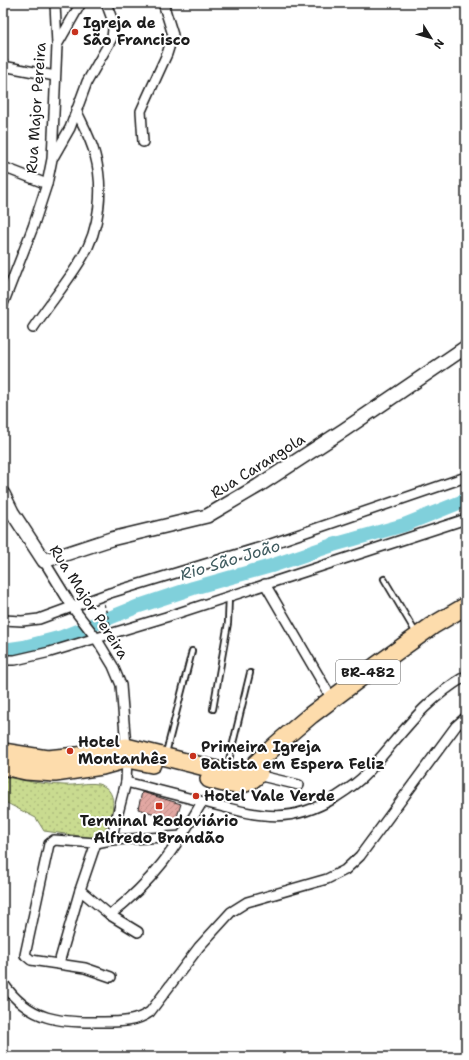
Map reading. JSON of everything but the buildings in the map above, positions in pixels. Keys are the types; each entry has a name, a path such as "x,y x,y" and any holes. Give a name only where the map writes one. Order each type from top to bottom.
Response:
{"highway":[{"name":"BR-482","path":"3,752 47,759 127,753 166,756 237,774 249,770 277,744 332,699 418,636 465,605"},
{"name":"BR-482","path":"3,766 26,771 55,773 102,766 127,753 232,786 240,786 250,782 257,775 277,744"}],"street":[{"name":"Rua Major Pereira","path":"3,304 33,227 47,184 52,159 57,45 55,3"},
{"path":"57,45 81,3"},
{"path":"52,159 70,128 87,82 112,38 112,19 106,3"},
{"path":"142,142 141,111 168,54 173,35 163,3"},
{"path":"3,66 55,76"},
{"path":"33,328 83,257 94,231 97,216 99,186 95,155 76,110"},
{"path":"3,168 47,184"},
{"name":"Rua Carangola","path":"44,561 111,539 190,521 214,512 258,486 344,430 466,347"},
{"path":"3,620 22,621 39,619 74,608 110,593 268,545 466,478"},
{"name":"Rua Major Pereira","path":"3,494 12,512 74,608 95,636 114,666 121,685 127,753 126,782 111,840"},
{"path":"3,660 15,660 50,652 95,636 166,617 265,584 464,523"},
{"path":"265,584 332,699"},
{"path":"126,782 252,814 270,817 302,814 320,807 352,787 367,774 414,717 447,687 466,676"},
{"path":"3,983 13,997 23,1006 52,1019 84,1023 115,1022 142,1018 150,1012 199,947 231,912 247,902 327,879 345,870 360,856 456,726 466,717"},
{"path":"257,775 299,785"},
{"path":"110,915 143,887 166,861 183,836 202,802"},
{"path":"111,977 85,968 28,959 25,952 42,880 48,846 52,841 96,843 111,840 183,836"},
{"path":"59,963 80,890 96,843"},
{"path":"80,890 110,915 138,932"}],"lane":[{"path":"384,579 418,636"},
{"path":"213,709 228,623 229,596"},
{"path":"166,756 192,651"},
{"path":"226,772 250,673"}],"path":[{"path":"104,605 110,625"}],"green space":[{"path":"3,776 48,784 98,784 105,787 112,796 113,803 113,809 109,822 106,828 94,838 44,831 36,818 3,801"}],"waterway":[{"name":"Rio São João","path":"3,650 24,647 62,637 139,606 193,588 271,566 333,545 404,525 466,500"}],"place":[{"name":"Igreja de São Francisco","path":"75,32"},
{"name":"Hotel Montanhês","path":"70,751"},
{"name":"Primeira Igreja Batista em Espera Feliz","path":"193,756"},
{"name":"Hotel Vale Verde","path":"196,796"},
{"name":"Terminal Rodoviário Alfredo Brandão","path":"159,806"}]}
